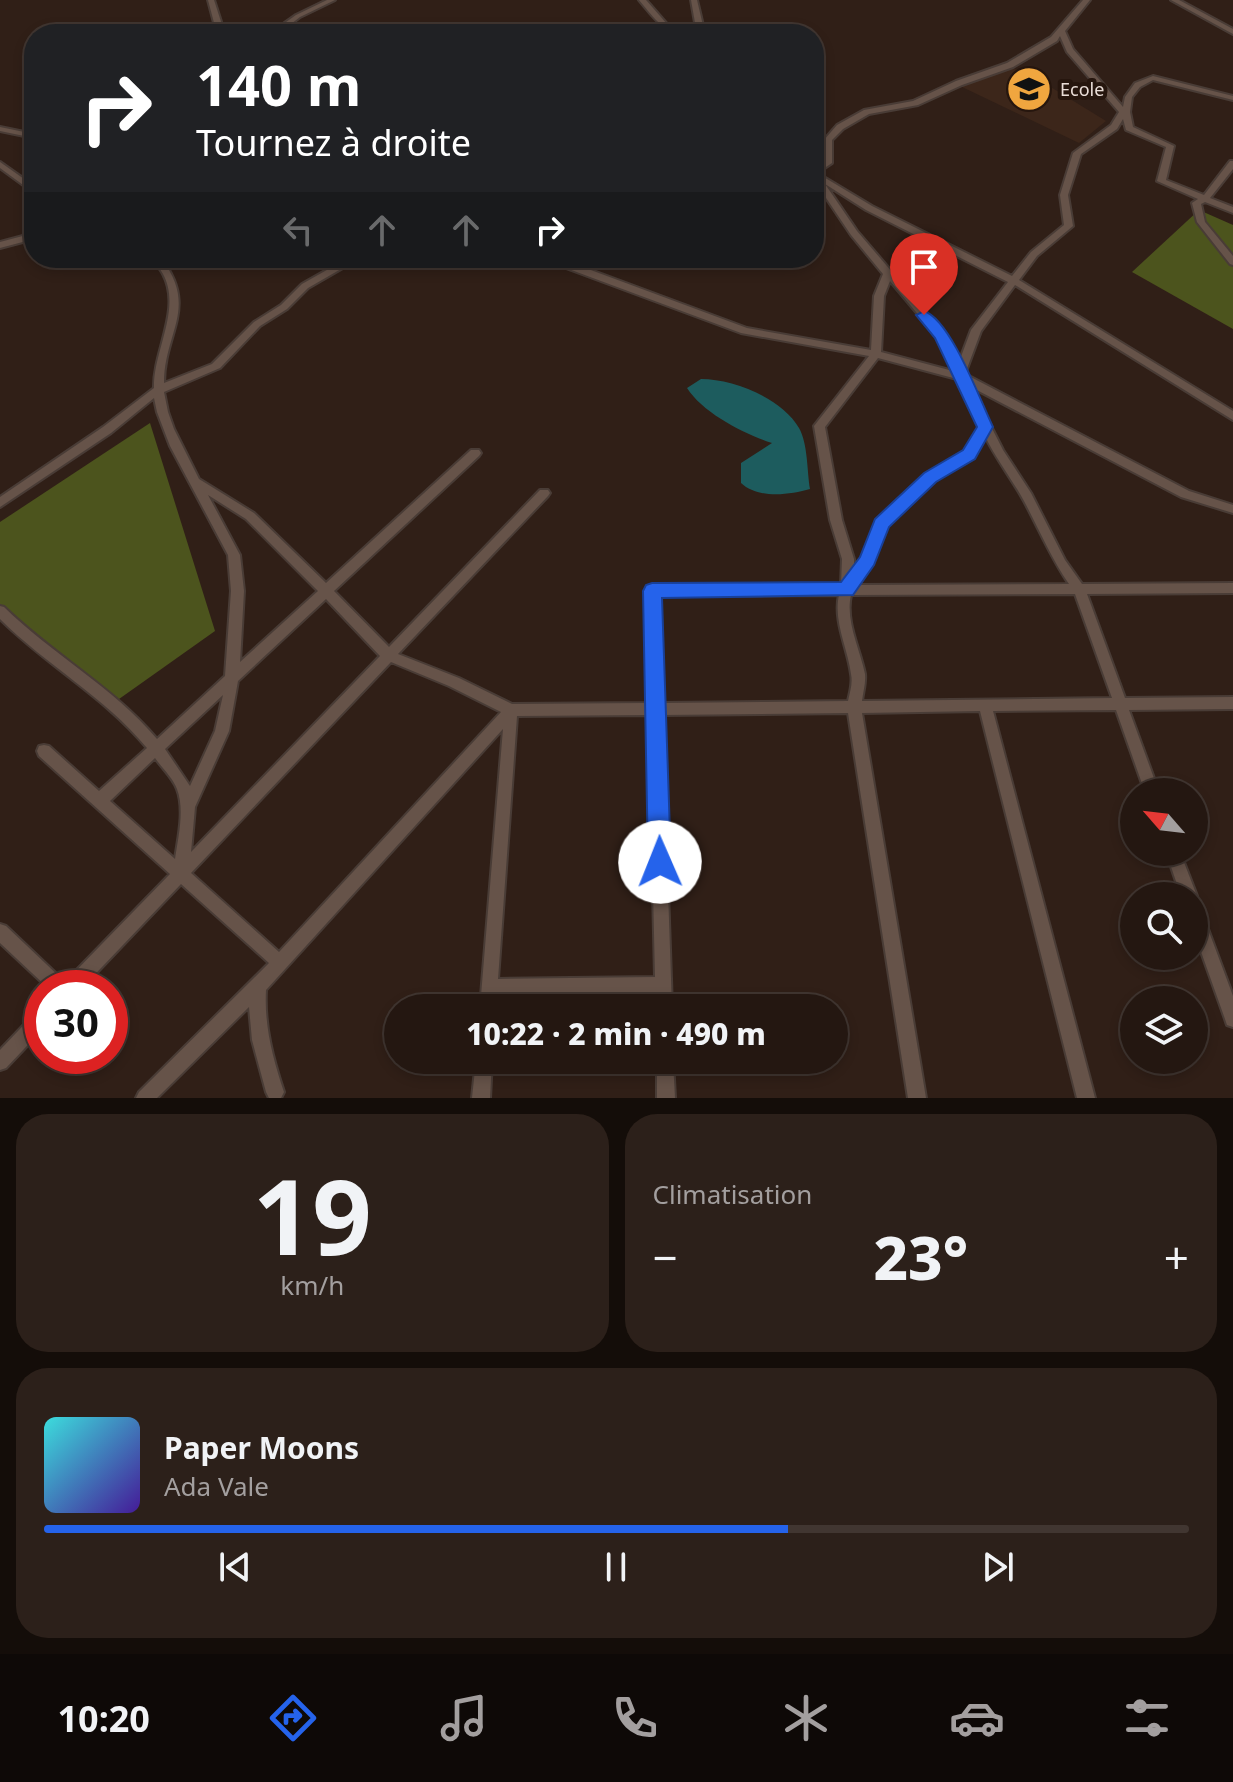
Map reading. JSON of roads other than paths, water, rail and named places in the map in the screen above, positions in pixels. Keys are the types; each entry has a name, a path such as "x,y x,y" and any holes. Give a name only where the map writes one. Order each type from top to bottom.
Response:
{"street":[{"path":"211,0 218,24"},
{"path":"287,24 332,0"},
{"path":"642,0 664,24"},
{"path":"694,0 699,24"},
{"path":"824,166 828,163 828,140 831,135 867,112 915,103 1010,65 1054,39 1087,0"},
{"path":"1174,0 1233,32"},
{"path":"1061,31 1070,50 1123,112 1129,128 1170,146 1161,181 1233,210"},
{"path":"959,376 976,330 1034,254 1069,226 1064,195 1077,153 1114,127 1123,112 1125,101 1145,80 1153,78 1233,98"},
{"path":"0,129 24,134"},
{"path":"1233,163 1205,199 1196,203 1201,222 1233,262"},
{"path":"0,164 24,179"},
{"path":"824,179 869,208 1014,281 1233,416"},
{"path":"824,187 854,233 941,336 985,427 1079,589 1147,778"},
{"path":"0,245 24,239"},
{"path":"0,255 24,241"},
{"path":"164,268 176,293 174,321 157,382 160,403 234,555 237,582 231,679 222,730 187,808"},
{"path":"0,503 107,430 158,390 216,366 257,324 284,307 317,278 336,268"},
{"path":"572,268 745,331 876,354 959,376 1185,494 1233,509"},
{"path":"888,274 879,296 876,354 819,426 836,520 848,559 843,603 859,678 854,706 917,1098"},
{"path":"846,590 868,560 881,523 930,477 969,454 985,427"},
{"path":"99,801 475,453"},
{"path":"198,483 250,516 389,656 454,682 511,710 1233,703"},
{"path":"88,970 544,493"},
{"path":"663,994 652,591 1233,588"},
{"path":"0,611 36,647 137,723 157,747 184,788 187,808 181,874"},
{"path":"985,705 1086,1098"},
{"path":"145,1098 258,987 511,710"},
{"path":"489,994 511,710"},
{"path":"44,751 280,963"},
{"path":"0,932 41,970"},
{"path":"1208,949 1233,1019"},
{"path":"490,987 663,985"},
{"path":"258,987 256,1009 260,1046 275,1092"},
{"path":"0,1062 24,1037"},
{"path":"481,1098 483,1074"},
{"path":"665,1074 666,1098"}],"water":[{"path":"701,379 727,382 756,392 791,417 804,442 810,489 765,494 741,483 741,463 772,443 737,428 703,406 687,388"}],"place":[{"name":"Ecole","path":"1029,89"}]}
